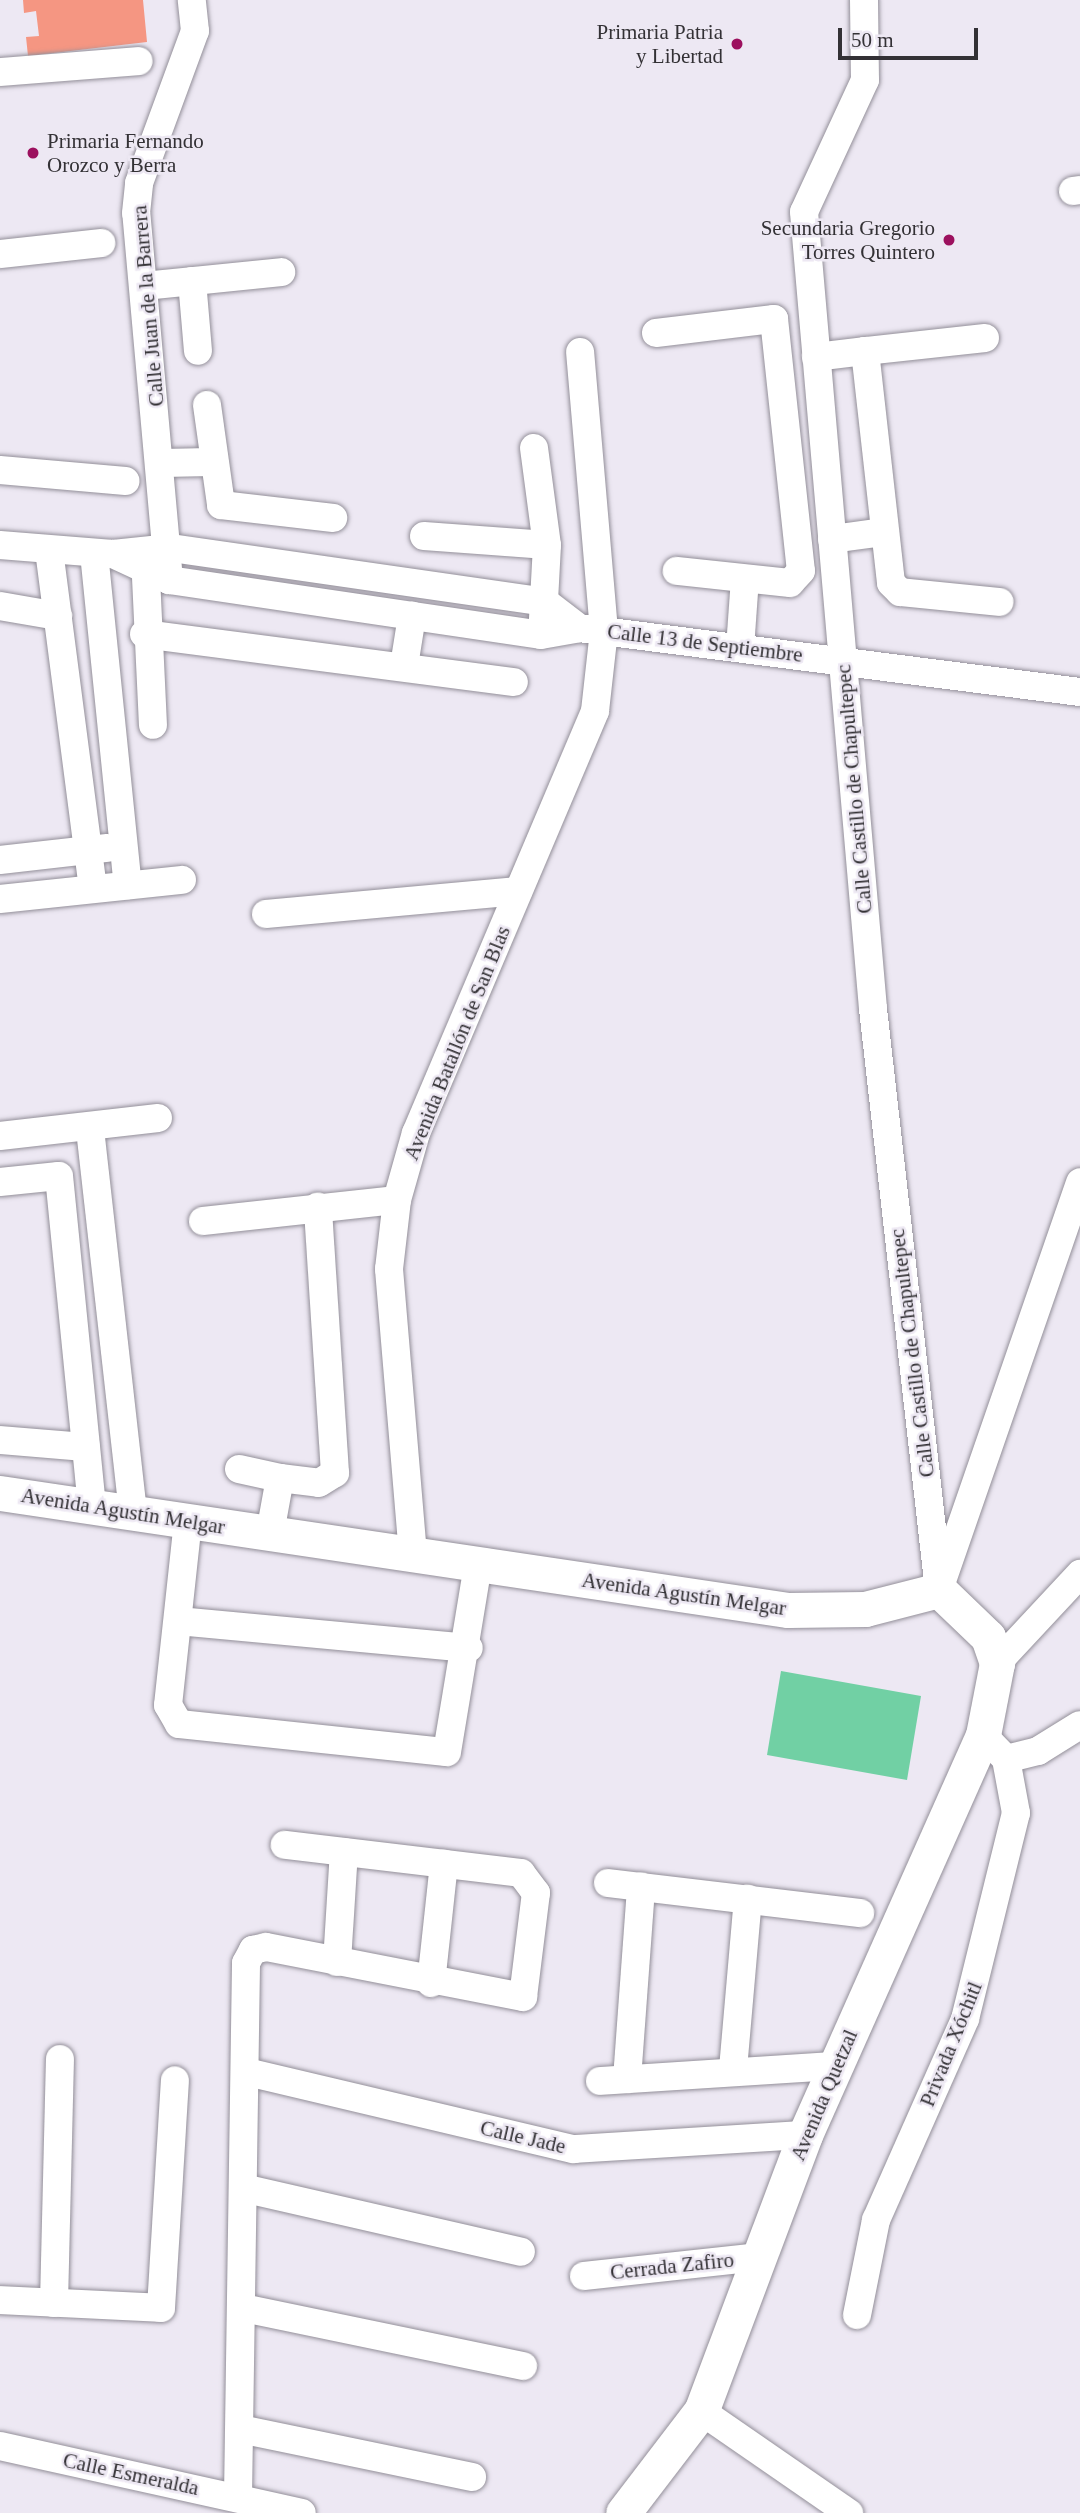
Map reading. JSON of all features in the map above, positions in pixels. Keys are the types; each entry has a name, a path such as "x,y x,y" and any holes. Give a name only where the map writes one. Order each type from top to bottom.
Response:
{"main road":[{"name":"Avenida Agustín Melgar","path":"0,1493 92,1504 478,1565 788,1609 865,1609 939,1590"},
{"path":"939,1590 988,1637 997,1662"},
{"name":"Avenida Quetzal","path":"631,2510 701,2411 805,2136 835,2066 995,1747 997,1662"}],"street":[{"name":"Calle Juan de la Barrera","path":"153,725 144,634 158,562 162,463 144,286 139,183 195,31 192,0"},
{"name":"Calle Castillo de Chapultepec","path":"864,0 865,80 803,212 873,1009 939,1590"},
{"path":"0,72 139,61"},
{"path":"0,254 101,243"},
{"path":"144,286 281,272"},
{"path":"191,281 198,351"},
{"path":"656,333 812,314"},
{"path":"677,571 790,583 801,571 774,319"},
{"path":"816,357 985,338"},
{"path":"865,351 883,533 891,583 900,592 1000,602"},
{"name":"Avenida Batallón de San Blas","path":"413,1555 390,1269 397,1200 416,1133 594,711 580,352"},
{"path":"207,405 211,462 221,505 333,518"},
{"path":"534,448 547,545 541,635"},
{"path":"162,463 211,462"},
{"path":"0,470 126,481"},
{"path":"832,539 883,533"},
{"path":"424,536 547,545"},
{"name":"Calle 13 de Septiembre","path":"0,545 545,602 592,629"},
{"path":"49,550 93,888"},
{"path":"104,554 128,885"},
{"name":"Calle 13 de Septiembre","path":"158,562 412,616 541,635 592,629 1080,692"},
{"path":"740,648 746,579"},
{"path":"0,606 58,616"},
{"path":"404,666 412,616"},
{"path":"144,634 514,682"},
{"path":"0,860 124,846"},
{"path":"0,899 182,880"},
{"path":"267,914 518,891"},
{"path":"0,1136 90,1129 158,1118"},
{"path":"90,1129 132,1511"},
{"path":"0,1182 95,1173"},
{"path":"59,1176 92,1504"},
{"path":"939,1590 1080,1182"},
{"path":"203,1221 397,1200"},
{"path":"239,1469 319,1483 335,1473 318,1207"},
{"path":"0,1440 86,1447"},
{"path":"270,1533 280,1478"},
{"path":"188,1521 167,1704 179,1724 439,1754 453,1745 478,1565"},
{"path":"997,1662 1080,1574"},
{"path":"178,1621 468,1648"},
{"path":"995,1747 1038,1751 1080,1725"},
{"name":"Privada Xóchitl","path":"857,2315 876,2220 977,1983 1016,1814 995,1747"},
{"path":"238,2497 247,2189 246,1963 253,1950 337,1962 513,2000 523,1997 528,1986 536,1893 531,1880 444,1864 285,1845"},
{"path":"337,1962 344,1852"},
{"path":"432,1983 444,1864"},
{"path":"608,1883 860,1913"},
{"path":"642,1887 614,2080 733,2068 835,2066"},
{"path":"733,2068 748,1899"},
{"path":"54,2303 60,2059"},
{"name":"Calle Jade","path":"247,2072 574,2149 805,2136"},
{"path":"0,2300 161,2308 175,2080"},
{"path":"247,2189 521,2252"},
{"name":"Cerrada Zafiro","path":"584,2276 760,2257"},
{"path":"243,2308 523,2366"},
{"path":"701,2411 849,2513"},
{"path":"240,2429 472,2477"},
{"name":"Calle Esmeralda","path":"0,2446 302,2513"}],"green space":[{"path":"781,1671 921,1696 907,1780 767,1755"}],"building":[{"path":"23,0 143,0 147,42 28,56 26,37 39,36 36,11 24,13"}],"place":[{"name":"Primaria Patria y Libertad","path":"737,44"},
{"name":"Primaria Fernando Orozco y Berra","path":"33,153"},
{"name":"Secundaria Gregorio Torres Quintero","path":"949,240"}]}
